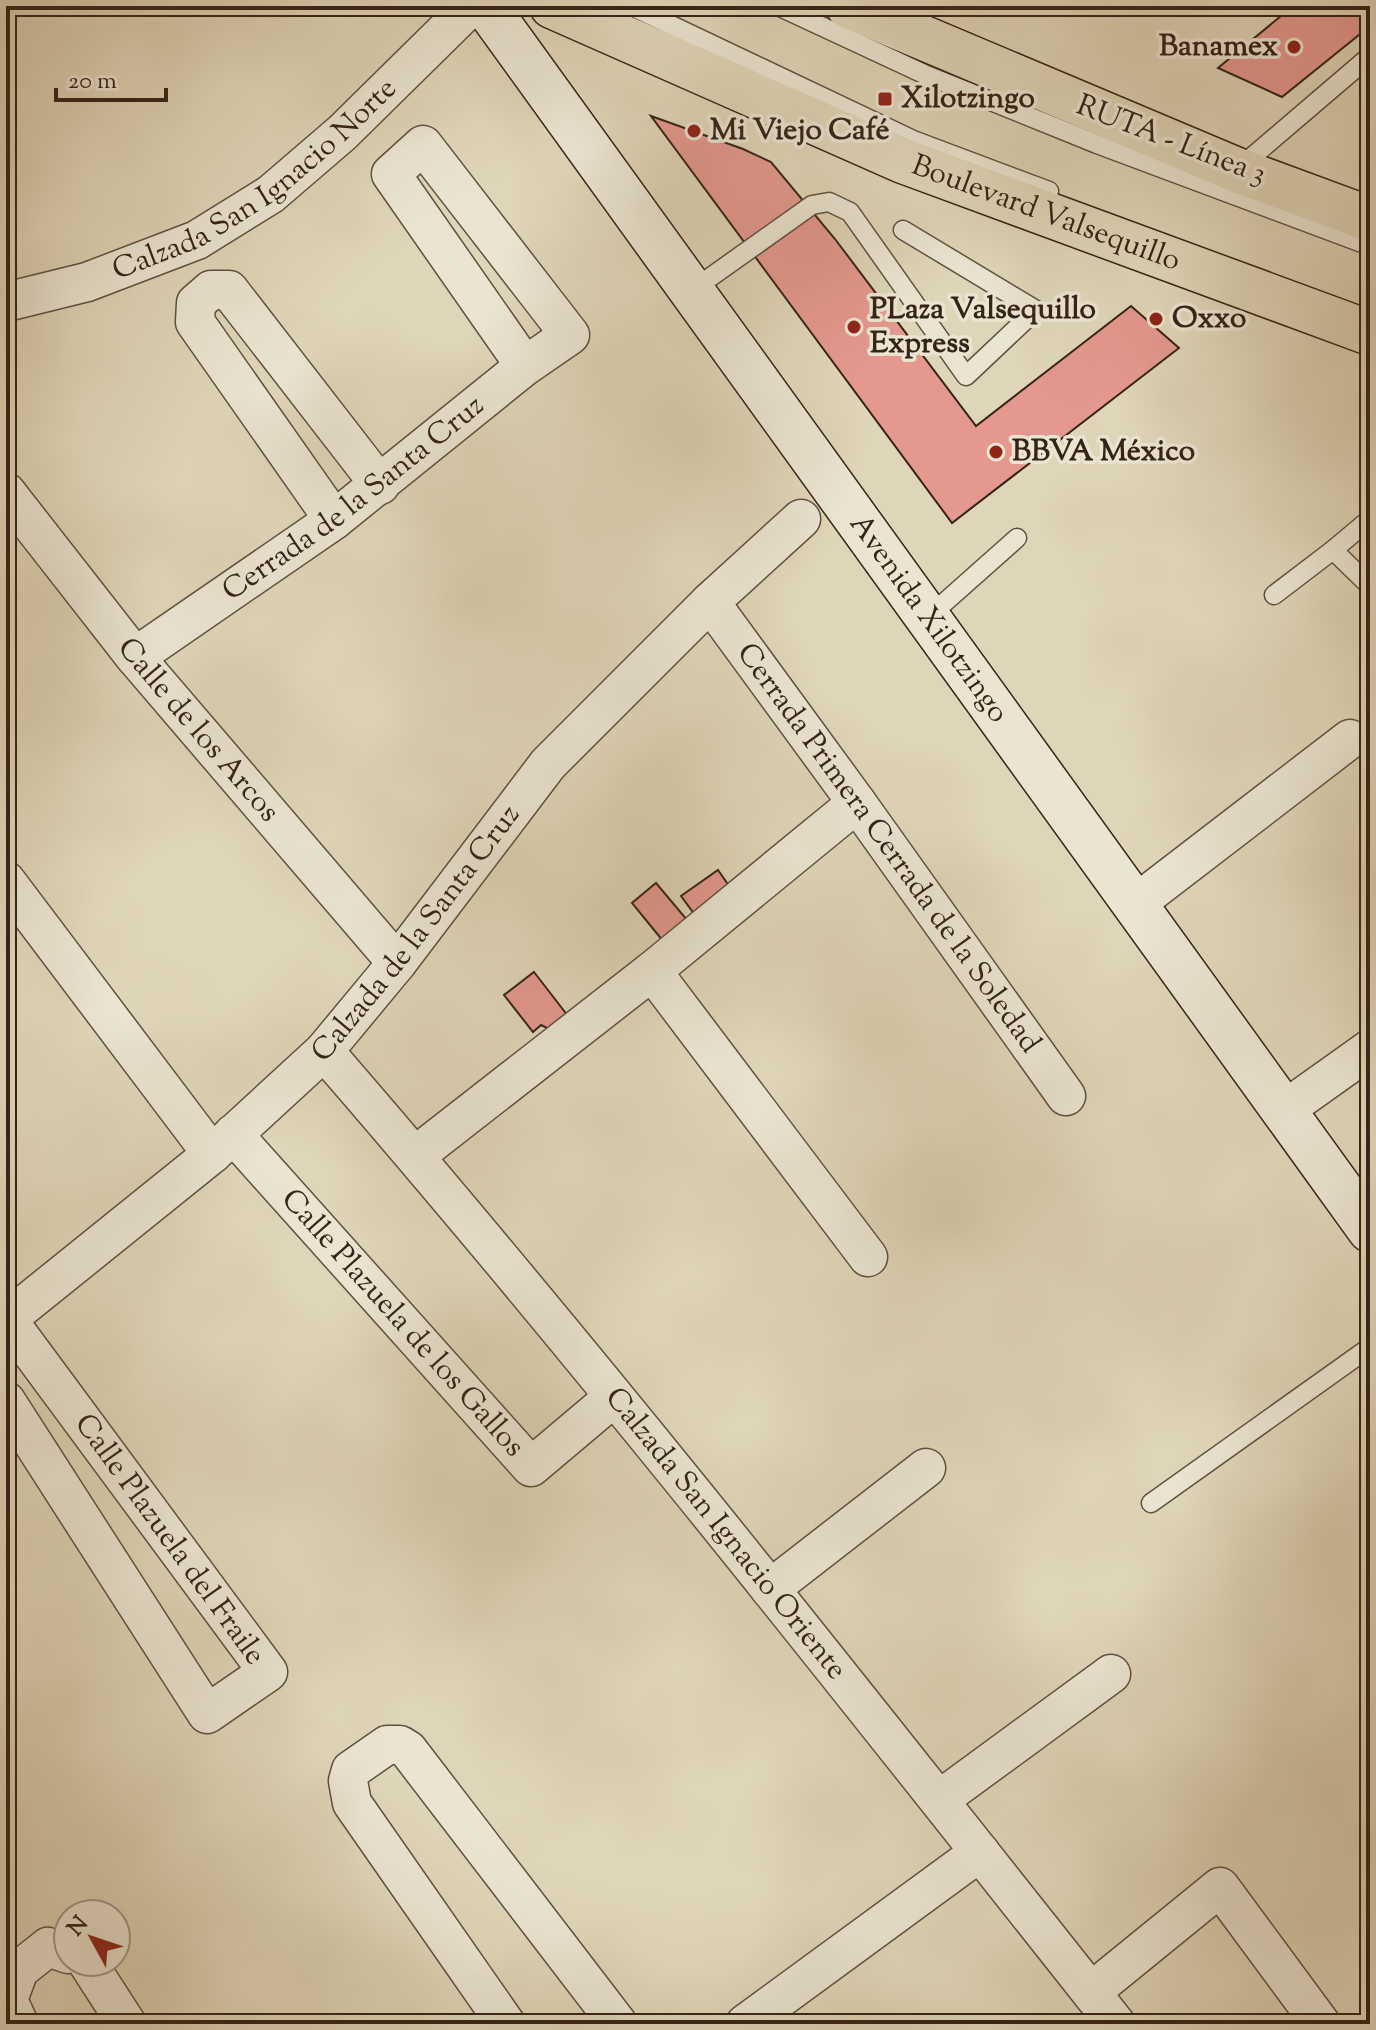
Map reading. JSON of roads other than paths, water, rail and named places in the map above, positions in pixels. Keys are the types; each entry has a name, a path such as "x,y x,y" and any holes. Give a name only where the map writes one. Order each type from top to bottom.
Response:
{"main road":[{"name":"Boulevard Valsequillo","path":"552,6 903,161 1370,333"},
{"path":"848,6 1237,170 1370,219"}],"street":[{"name":"Calzada San Ignacio Norte","path":"6,302 87,282 197,240 271,194 342,133 471,6"},
{"name":"Avenida Xilotzingo","path":"486,6 1370,1230"},
{"name":"Cerrada de la Santa Cruz","path":"135,657 334,520 525,366 570,335 423,145 391,174 525,366"},
{"path":"334,520 195,322 196,303 211,290 229,290 380,485"},
{"name":"Calle de los Arcos","path":"6,492 135,657 397,963"},
{"name":"Calzada de la Santa Cruz","path":"6,1320 223,1144 324,1051 397,963 548,764 710,602 801,519"},
{"name":"Cerrada Primera Cerrada de la Soledad","path":"710,602 1066,1096"},
{"path":"1134,905 1350,739"},
{"path":"415,1156 652,971 857,803"},
{"path":"6,881 223,1144"},
{"path":"652,971 868,1257"},
{"path":"1283,1111 1370,1049"},
{"name":"Calzada San Ignacio Oriente","path":"324,1051 614,1397 1116,2024"},
{"name":"Calle Plazuela de los Gallos","path":"223,1144 531,1467 614,1397"},
{"name":"Calle Plazuela del Fraile","path":"6,1320 268,1672 207,1714 6,1401"},
{"path":"770,1589 926,1468"},
{"path":"939,1800 1111,1674"},
{"path":"506,2024 352,1803 348,1781 351,1770 387,1745 400,1745 408,1750 618,2024"},
{"path":"745,2024 980,1852"},
{"path":"1091,1992 1220,1887 1321,2024"},
{"path":"19,2024 8,2000 19,1970 48,1947 52,1948"},
{"path":"97,1978 127,2024"}],"lane":[{"path":"631,6 913,140 1072,200"},
{"name":"RUTA - Línea 3","path":"778,6 924,74 1097,144 1370,246"},
{"path":"1237,170 1370,56"},
{"path":"691,291 812,205 829,202 850,212 858,222 966,376 1036,310 903,230"},
{"path":"1274,595 1370,519"},
{"path":"927,618 1017,538"},
{"path":"1333,550 1370,586"},
{"path":"1151,1503 1370,1347"}],"place":[{"name":"Banamex","path":"1294,47"},
{"name":"Xilotzingo","path":"885,99"},
{"name":"Mi Viejo Café","path":"694,131"},
{"name":"Oxxo","path":"1156,319"},
{"name":"PLaza Valsequillo Express","path":"854,327"},
{"name":"BBVA México","path":"996,452"}]}
